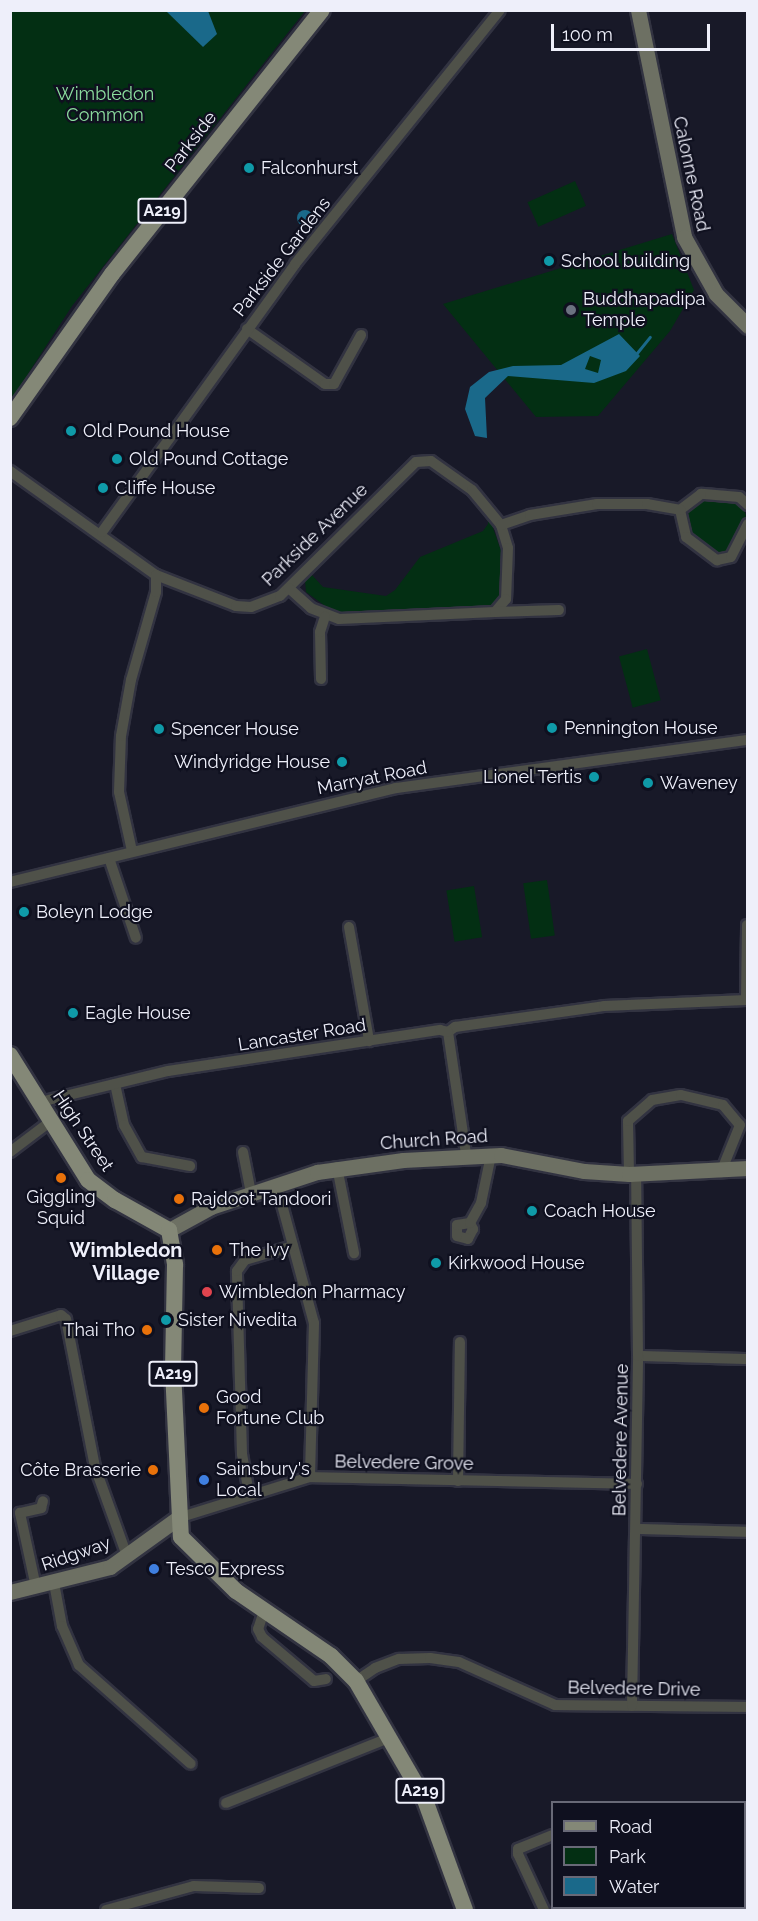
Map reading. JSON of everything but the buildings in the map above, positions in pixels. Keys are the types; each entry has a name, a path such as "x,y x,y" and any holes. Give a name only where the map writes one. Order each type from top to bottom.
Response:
{"main road":[{"name":"Parkside","path":"10,418 112,274 322,10"},
{"name":"High Street","path":"10,1055 96,1187 169,1230"},
{"name":"A219","path":"169,1230 175,1265 178,1518 181,1537 207,1566 264,1611 331,1656 356,1681 391,1737 425,1800 465,1911"}],"street":[{"name":"Parkside Gardens","path":"102,532 247,329 500,10"},
{"name":"Calonne Road","path":"638,10 684,237 716,294 747,326"},
{"path":"247,329 325,384 334,384 361,335"},
{"name":"Parkside Avenue","path":"10,471 102,532 156,575 236,606 267,603 289,588 416,462 431,461 451,473 472,490 501,525"},
{"path":"495,612 506,599 509,573 501,525 530,515 597,504 647,504 680,510 701,494 739,497 747,505"},
{"path":"680,510 686,537 717,560 731,557 747,524"},
{"path":"132,851 120,792 121,736 131,680 156,592 156,575"},
{"path":"289,588 325,616 354,620 559,610"},
{"path":"321,679 320,632 325,616"},
{"name":"Marryat Road","path":"10,882 396,788 747,740"},
{"path":"109,858 136,938"},
{"path":"746,1005 747,925"},
{"path":"349,927 369,1041"},
{"name":"Lancaster Road","path":"40,1102 168,1071 440,1030 448,1032 455,1027 604,1006 746,1005"},
{"path":"448,1032 466,1154"},
{"path":"115,1084 124,1125 142,1157 190,1166"},
{"path":"632,1174 628,1121 652,1100 681,1095 723,1105 740,1125 721,1172"},
{"path":"10,1152 51,1121"},
{"path":"243,1152 258,1191 281,1201 314,1323 310,1477"},
{"name":"Church Road","path":"169,1230 195,1214 258,1191 337,1167 466,1154 491,1155 584,1171 632,1174 721,1172 747,1168"},
{"path":"470,1223 486,1192 491,1155"},
{"path":"337,1167 354,1253"},
{"name":"Belvedere Avenue","path":"632,1174 638,1356 632,1706"},
{"path":"249,1494 242,1454 237,1271 245,1260 293,1246"},
{"path":"10,1331 61,1316 66,1319 95,1467 127,1556"},
{"path":"458,1481 460,1342"},
{"path":"638,1356 747,1359"},
{"name":"Belvedere Grove","path":"178,1518 249,1494 310,1477 637,1484"},
{"path":"36,1587 20,1513 41,1508 43,1501"},
{"name":"Ridgway","path":"10,1592 98,1571 127,1556 178,1518"},
{"path":"636,1529 747,1532"},
{"path":"54,1583 62,1626 79,1665 191,1764"},
{"path":"264,1611 258,1629 262,1637 314,1681 326,1679"},
{"name":"Belvedere Drive","path":"356,1681 375,1668 399,1659 430,1658 459,1662 555,1705 747,1707"},
{"path":"226,1803 391,1737"},
{"path":"546,1906 518,1854 518,1849 551,1835"},
{"path":"106,1911 194,1886 259,1888"}],"green space":[{"name":"Wimbledon Common","path":"10,11 305,11 72,306 11,400"},
{"path":"575,181 586,206 538,227 527,202"},
{"path":"672,234 694,290 670,331 598,416 536,417 443,304"},
{"path":"702,497 737,500 743,506 746,516 726,553 711,552 691,534 688,512"},
{"path":"488,514 503,556 502,583 498,601 493,607 353,615 332,611 306,592 305,580 312,575 323,587 386,596 395,590 420,557 483,531 488,524"},
{"path":"647,649 661,700 633,708 619,657"},
{"path":"547,880 555,935 531,939 523,883"},
{"path":"474,886 482,937 454,942 446,890"}],"water":[{"path":"166,11 208,11 217,34 203,47"},
{"path":"305,210 311,212 313,218 311,224 305,226 299,224 297,218 299,212"},
{"path":"619,334 640,356 626,371 594,383 508,376 485,398 487,438 475,436 465,409 470,387 489,372 513,366 561,365","holes":["590,356 601,360 598,373 585,369"]}],"waterway":[{"path":"636,354 650,337"}],"place":[{"name":"Falconhurst","path":"249,168"},
{"name":"School building","path":"549,261"},
{"name":"Buddhapadipa Temple","path":"571,310"},
{"name":"Old Pound House","path":"71,431"},
{"name":"Old Pound Cottage","path":"117,459"},
{"name":"Cliffe House","path":"103,488"},
{"name":"Pennington House","path":"552,728"},
{"name":"Spencer House","path":"159,729"},
{"name":"Windyridge House","path":"342,762"},
{"name":"Lionel Tertis","path":"594,777"},
{"name":"Waveney","path":"648,783"},
{"name":"Boleyn Lodge","path":"24,912"},
{"name":"Eagle House","path":"73,1013"},
{"name":"Giggling Squid","path":"61,1178"},
{"name":"Rajdoot Tandoori","path":"179,1199"},
{"name":"Coach House","path":"532,1211"},
{"name":"The Ivy","path":"217,1250"},
{"name":"Kirkwood House","path":"436,1263"},
{"name":"Wimbledon Pharmacy","path":"207,1292"},
{"name":"Sister Nivedita","path":"166,1320"},
{"name":"Thai Tho","path":"147,1330"},
{"name":"Good Fortune Club","path":"204,1408"},
{"name":"Côte Brasserie","path":"153,1470"},
{"name":"Sainsbury's Local","path":"204,1480"},
{"name":"Tesco Express","path":"154,1569"}],"district":[{"name":"Wimbledon Village","path":"126,1262"}]}
